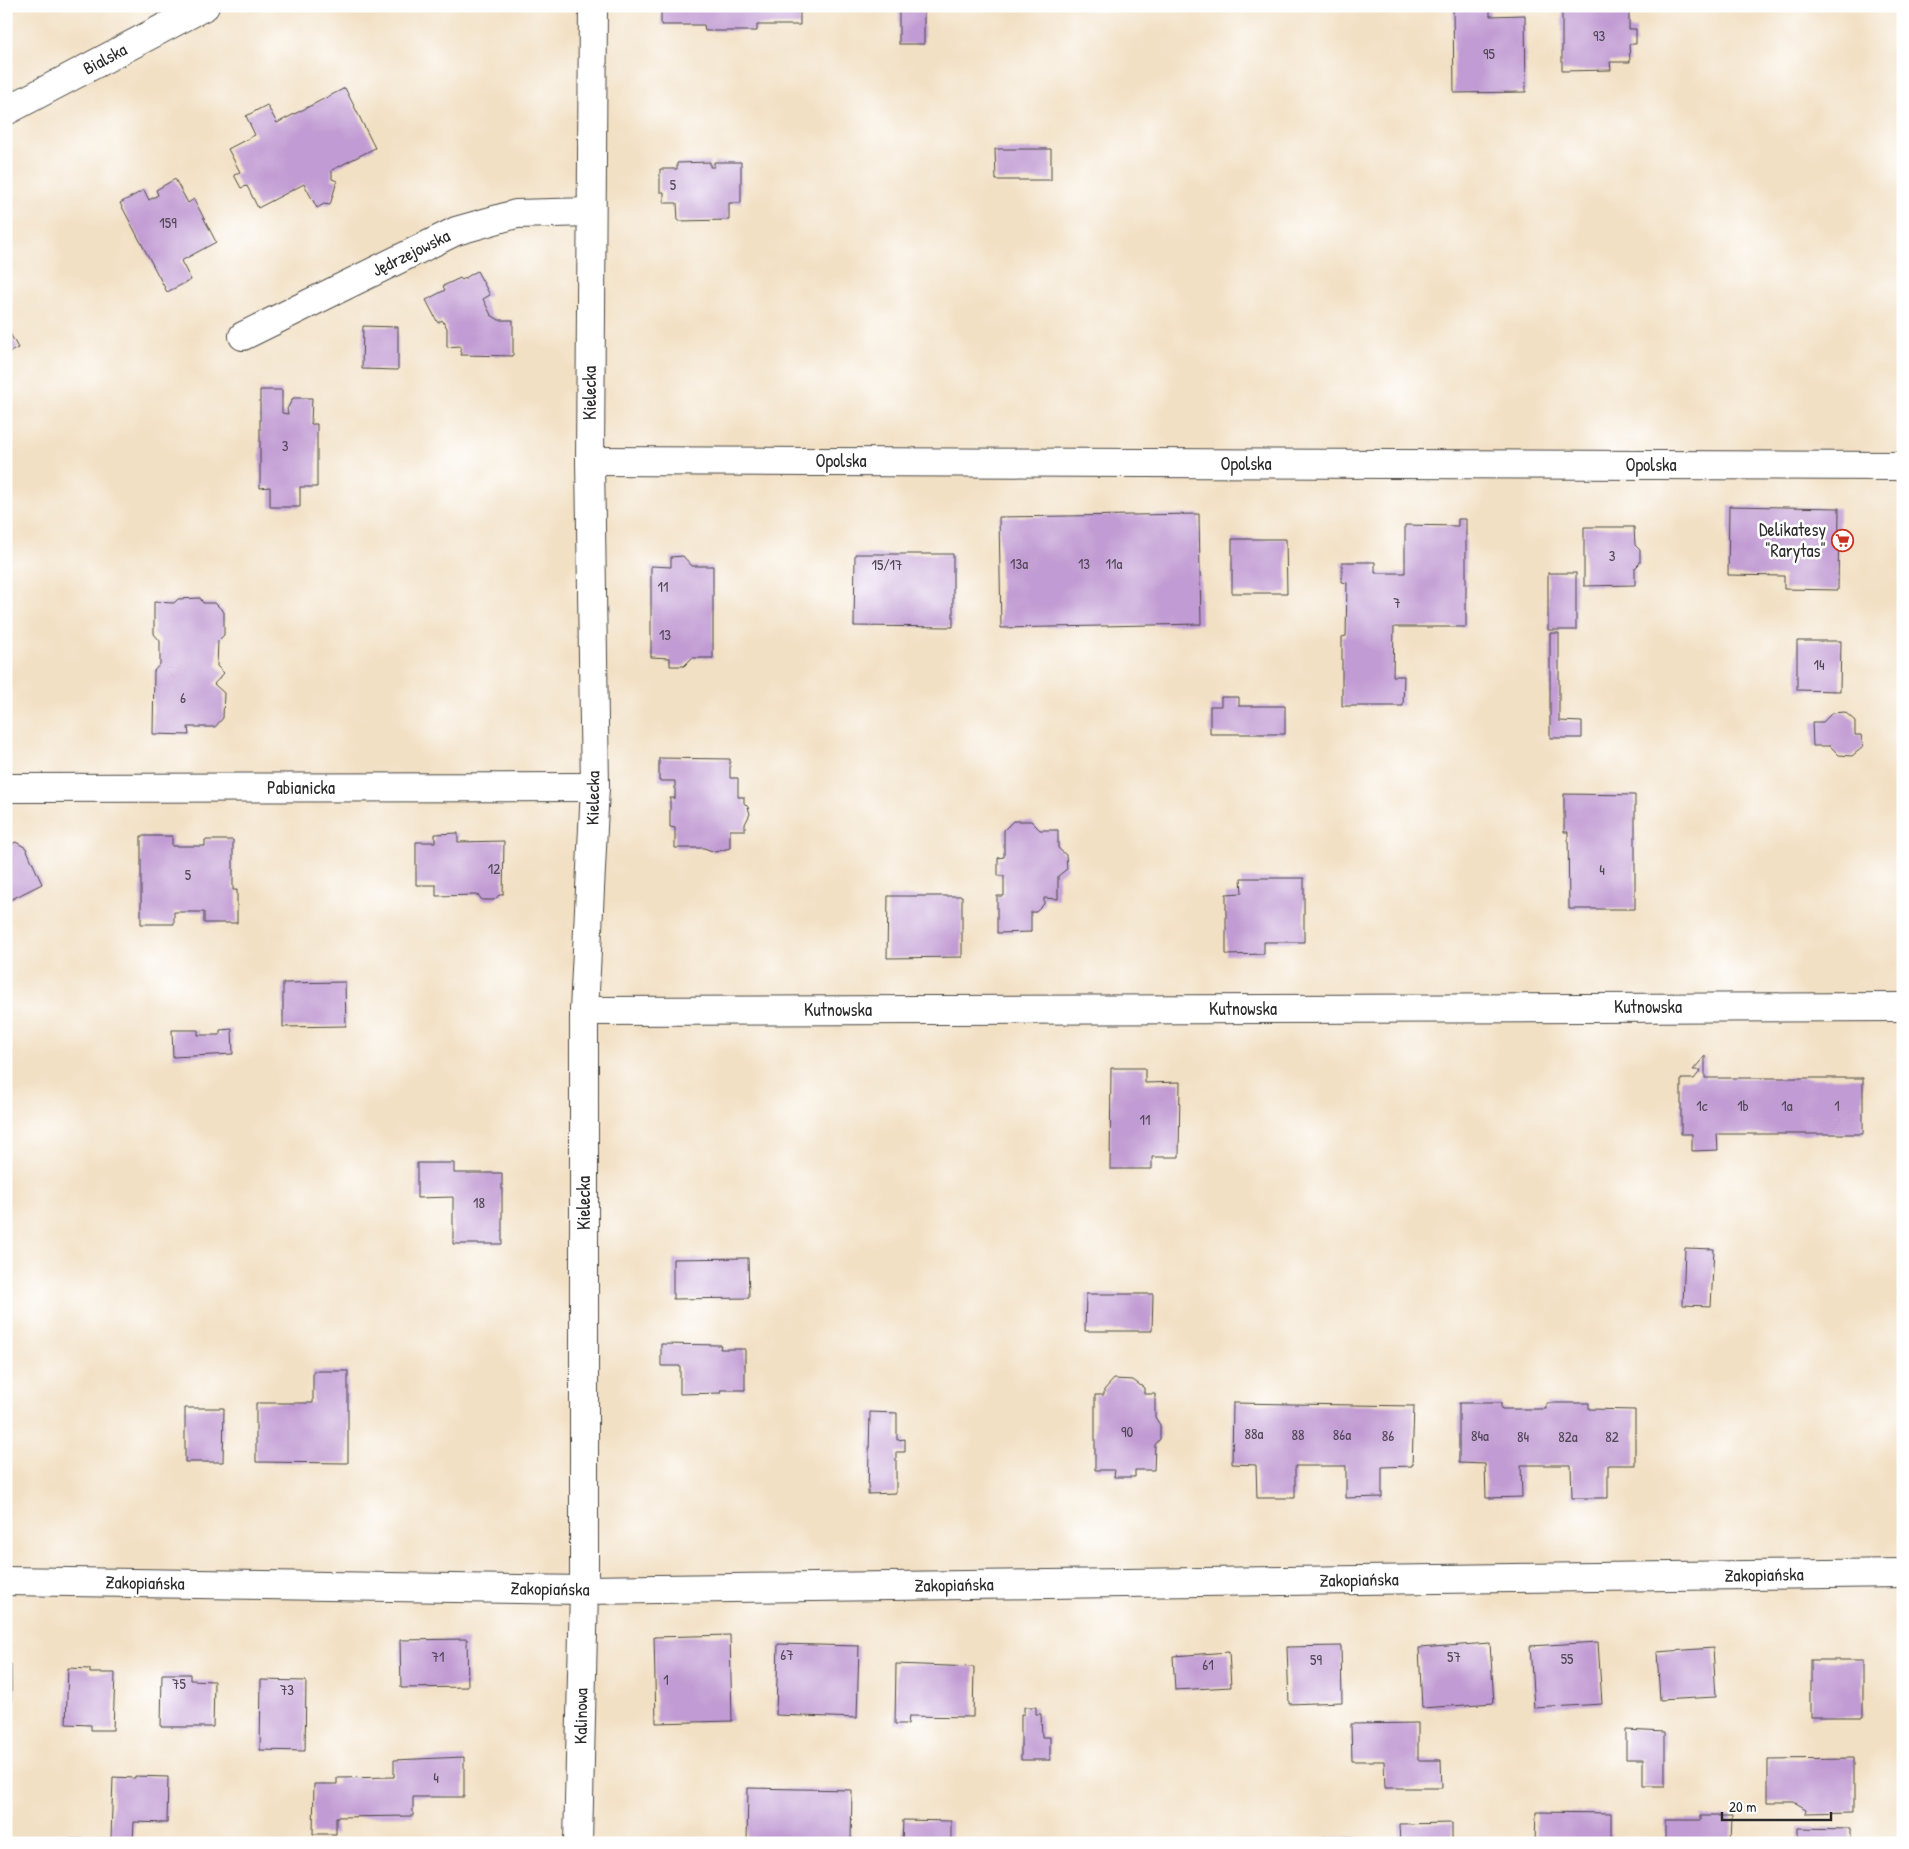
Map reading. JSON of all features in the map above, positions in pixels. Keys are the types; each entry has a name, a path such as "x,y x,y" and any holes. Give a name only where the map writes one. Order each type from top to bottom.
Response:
{"street":[{"name":"Bialska","path":"6,111 205,6"},
{"name":"Kielecka","path":"584,1590 584,1010 595,787 590,461 590,212 593,6"},
{"name":"Jędrzejowska","path":"243,336 456,231 516,214 590,212"},
{"name":"Opolska","path":"590,461 1903,466"},
{"name":"Pabianicka","path":"7,788 595,787"},
{"name":"Kutnowska","path":"584,1010 1903,1007"},
{"name":"Zakopiańska","path":"6,1581 584,1590 1903,1574"},
{"name":"Kalinowa","path":"578,1843 584,1590"}],"building":[{"path":"661,6 800,6 800,25 757,25 757,31 705,31 704,25 661,25"},
{"path":"899,6 924,6 924,44 899,44"},
{"path":"1453,6 1490,6 1490,16 1525,15 1526,92 1454,93"},
{"path":"1562,6 1611,6 1611,11 1629,11 1629,29 1636,29 1636,44 1629,44 1630,62 1610,62 1611,70 1562,71"},
{"path":"345,88 375,148 332,170 332,179 337,181 330,205 324,204 317,208 304,184 258,208 247,186 241,188 234,175 240,172 228,149 255,135 246,116 267,105 277,123"},
{"path":"995,149 1051,149 1051,180 996,180"},
{"path":"710,162 710,167 714,167 714,162 741,162 741,203 729,203 729,220 678,221 677,203 664,203 664,192 660,192 660,169 677,169 677,163"},
{"path":"175,179 188,203 194,199 216,242 181,261 191,280 167,292 120,203 144,190 149,200 158,195 156,190"},
{"path":"477,271 490,295 483,299 491,315 499,320 513,320 513,356 461,355 460,346 447,347 447,328 442,320 438,323 426,300 445,290 443,286 460,278 462,280"},
{"path":"6,326 18,348 6,354"},
{"path":"363,326 398,327 398,370 362,369"},
{"path":"260,390 282,390 282,413 288,414 287,409 293,398 312,398 311,424 317,424 317,487 300,487 300,507 270,507 270,487 260,488"},
{"path":"1729,506 1839,508 1838,590 1784,589 1784,576 1728,575"},
{"path":"1199,514 1201,624 1001,628 999,517"},
{"path":"1458,519 1466,519 1466,627 1394,627 1393,676 1404,676 1403,706 1342,706 1342,637 1346,636 1347,583 1342,582 1342,562 1375,562 1375,573 1405,573 1405,525 1458,526"},
{"path":"1584,527 1634,527 1635,545 1640,550 1640,563 1635,568 1635,585 1584,586"},
{"path":"1232,539 1286,539 1287,593 1232,593"},
{"path":"855,554 953,554 953,627 854,626"},
{"path":"683,556 692,566 713,566 713,658 692,658 684,666 670,666 670,658 651,657 651,566 671,567 671,557"},
{"path":"1548,573 1576,573 1576,630 1548,630"},
{"path":"200,598 203,603 215,603 224,612 224,635 218,641 217,666 224,673 214,684 224,693 223,718 215,727 188,727 189,735 153,734 154,671 160,664 160,641 154,634 154,602 174,603 178,599"},
{"path":"1550,633 1559,633 1559,721 1582,722 1582,738 1550,738"},
{"path":"1797,641 1841,641 1840,691 1797,690"},
{"path":"1221,697 1239,697 1239,706 1285,706 1285,734 1210,734 1210,706 1221,706"},
{"path":"1845,712 1855,721 1855,735 1861,735 1863,747 1852,756 1839,755 1830,746 1813,746 1812,722 1823,722 1832,713"},
{"path":"659,758 730,759 730,778 738,778 738,797 744,797 744,803 748,807 750,814 745,824 745,830 730,830 730,848 715,852 704,848 675,848 675,828 670,827 670,798 675,798 675,781 659,781"},
{"path":"1564,794 1635,795 1635,909 1569,909 1568,832 1564,832"},
{"path":"1013,821 1031,821 1040,830 1058,830 1058,848 1066,855 1067,869 1058,876 1058,899 1044,898 1044,904 1036,912 1031,912 1031,932 997,933 997,896 1004,896 1004,876 998,876 998,858 1004,857 1004,830"},
{"path":"458,833 458,842 504,841 503,895 499,895 494,900 482,900 478,895 436,896 436,885 416,885 416,842 435,842 435,834"},
{"path":"141,836 172,836 172,846 205,846 205,840 233,840 233,890 237,890 237,923 204,923 204,912 174,912 174,924 141,924"},
{"path":"16,842 26,848 42,884 6,902 6,846"},
{"path":"1241,878 1304,878 1304,942 1264,942 1264,954 1226,955 1226,894 1242,893"},
{"path":"888,896 962,896 962,957 887,958"},
{"path":"345,982 346,1026 283,1027 283,983"},
{"path":"232,1029 233,1054 173,1057 172,1030 198,1030 198,1035 220,1035 220,1030"},
{"path":"1705,1056 1705,1078 1863,1078 1863,1134 1717,1134 1718,1150 1692,1151 1692,1134 1681,1134 1681,1079 1694,1079 1701,1070 1693,1070"},
{"path":"1111,1068 1145,1068 1145,1083 1180,1082 1179,1157 1152,1157 1152,1169 1110,1169"},
{"path":"417,1163 454,1163 454,1173 502,1173 502,1244 453,1244 453,1197 417,1198"},
{"path":"1685,1248 1714,1249 1711,1306 1683,1305"},
{"path":"748,1258 749,1298 673,1299 673,1259"},
{"path":"1086,1294 1153,1294 1152,1331 1085,1331"},
{"path":"661,1344 721,1345 720,1349 745,1349 745,1390 720,1390 721,1393 680,1394 680,1366 661,1366"},
{"path":"313,1371 348,1371 348,1463 256,1462 256,1403 313,1403"},
{"path":"1114,1379 1133,1380 1144,1388 1144,1394 1155,1394 1155,1417 1160,1425 1160,1439 1155,1445 1154,1470 1135,1470 1135,1477 1114,1477 1115,1470 1095,1470 1095,1395 1104,1395 1104,1390"},
{"path":"1233,1403 1414,1406 1412,1466 1382,1467 1382,1497 1346,1498 1346,1466 1295,1466 1295,1498 1257,1498 1256,1465 1232,1464"},
{"path":"1459,1403 1501,1403 1501,1409 1546,1409 1546,1403 1589,1403 1589,1409 1635,1410 1635,1465 1608,1465 1608,1498 1572,1498 1571,1465 1521,1465 1522,1497 1486,1498 1485,1464 1459,1463"},
{"path":"185,1408 224,1408 223,1462 185,1462"},
{"path":"870,1412 897,1413 897,1440 905,1439 905,1452 896,1452 896,1493 868,1494"},
{"path":"730,1635 732,1721 656,1723 654,1637"},
{"path":"467,1639 468,1687 401,1688 400,1640"},
{"path":"1598,1642 1602,1704 1534,1708 1530,1646"},
{"path":"1490,1643 1494,1703 1422,1708 1419,1648"},
{"path":"778,1644 859,1646 857,1718 776,1715"},
{"path":"1341,1646 1342,1702 1289,1704 1287,1647"},
{"path":"1713,1648 1716,1697 1660,1700 1657,1652"},
{"path":"1229,1652 1231,1687 1175,1690 1173,1656"},
{"path":"1811,1660 1863,1660 1863,1717 1811,1717"},
{"path":"6,1664 11,1664 12,1734 6,1734"},
{"path":"896,1664 974,1667 973,1717 909,1716 908,1724 895,1724"},
{"path":"68,1668 90,1669 90,1673 115,1673 113,1730 91,1730 91,1725 66,1724"},
{"path":"162,1674 190,1674 190,1680 214,1681 213,1727 161,1727"},
{"path":"261,1680 306,1681 305,1751 260,1750"},
{"path":"1024,1707 1036,1707 1036,1714 1041,1714 1042,1737 1050,1737 1050,1760 1021,1760 1021,1714 1024,1714"},
{"path":"1418,1723 1418,1760 1441,1760 1442,1788 1385,1788 1384,1761 1352,1761 1351,1724"},
{"path":"1626,1730 1665,1732 1665,1786 1643,1786 1643,1759 1626,1759"},
{"path":"464,1757 464,1797 413,1797 413,1816 336,1817 336,1834 313,1834 314,1784 337,1784 337,1778 394,1777 394,1760"},
{"path":"1854,1758 1854,1812 1805,1813 1806,1809 1794,1802 1768,1802 1768,1759"},
{"path":"135,1776 168,1777 167,1823 134,1822 133,1843 9,1843 9,1840 111,1838 113,1777 135,1778"},
{"path":"748,1788 852,1790 851,1843 747,1843"},
{"path":"1536,1812 1611,1813 1611,1843 1535,1843"},
{"path":"1701,1816 1732,1816 1731,1843 1665,1843 1665,1820 1701,1820"},
{"path":"903,1820 951,1821 951,1843 902,1843"},
{"path":"1452,1823 1452,1843 1400,1843 1399,1824"},
{"path":"1798,1828 1850,1829 1850,1843 1798,1843"},
{"path":"1323,1837 1354,1837 1354,1843 1323,1843"}],"place":[{"name":"Delikatesy \"Rarytas\"","path":"1842,540"}]}
